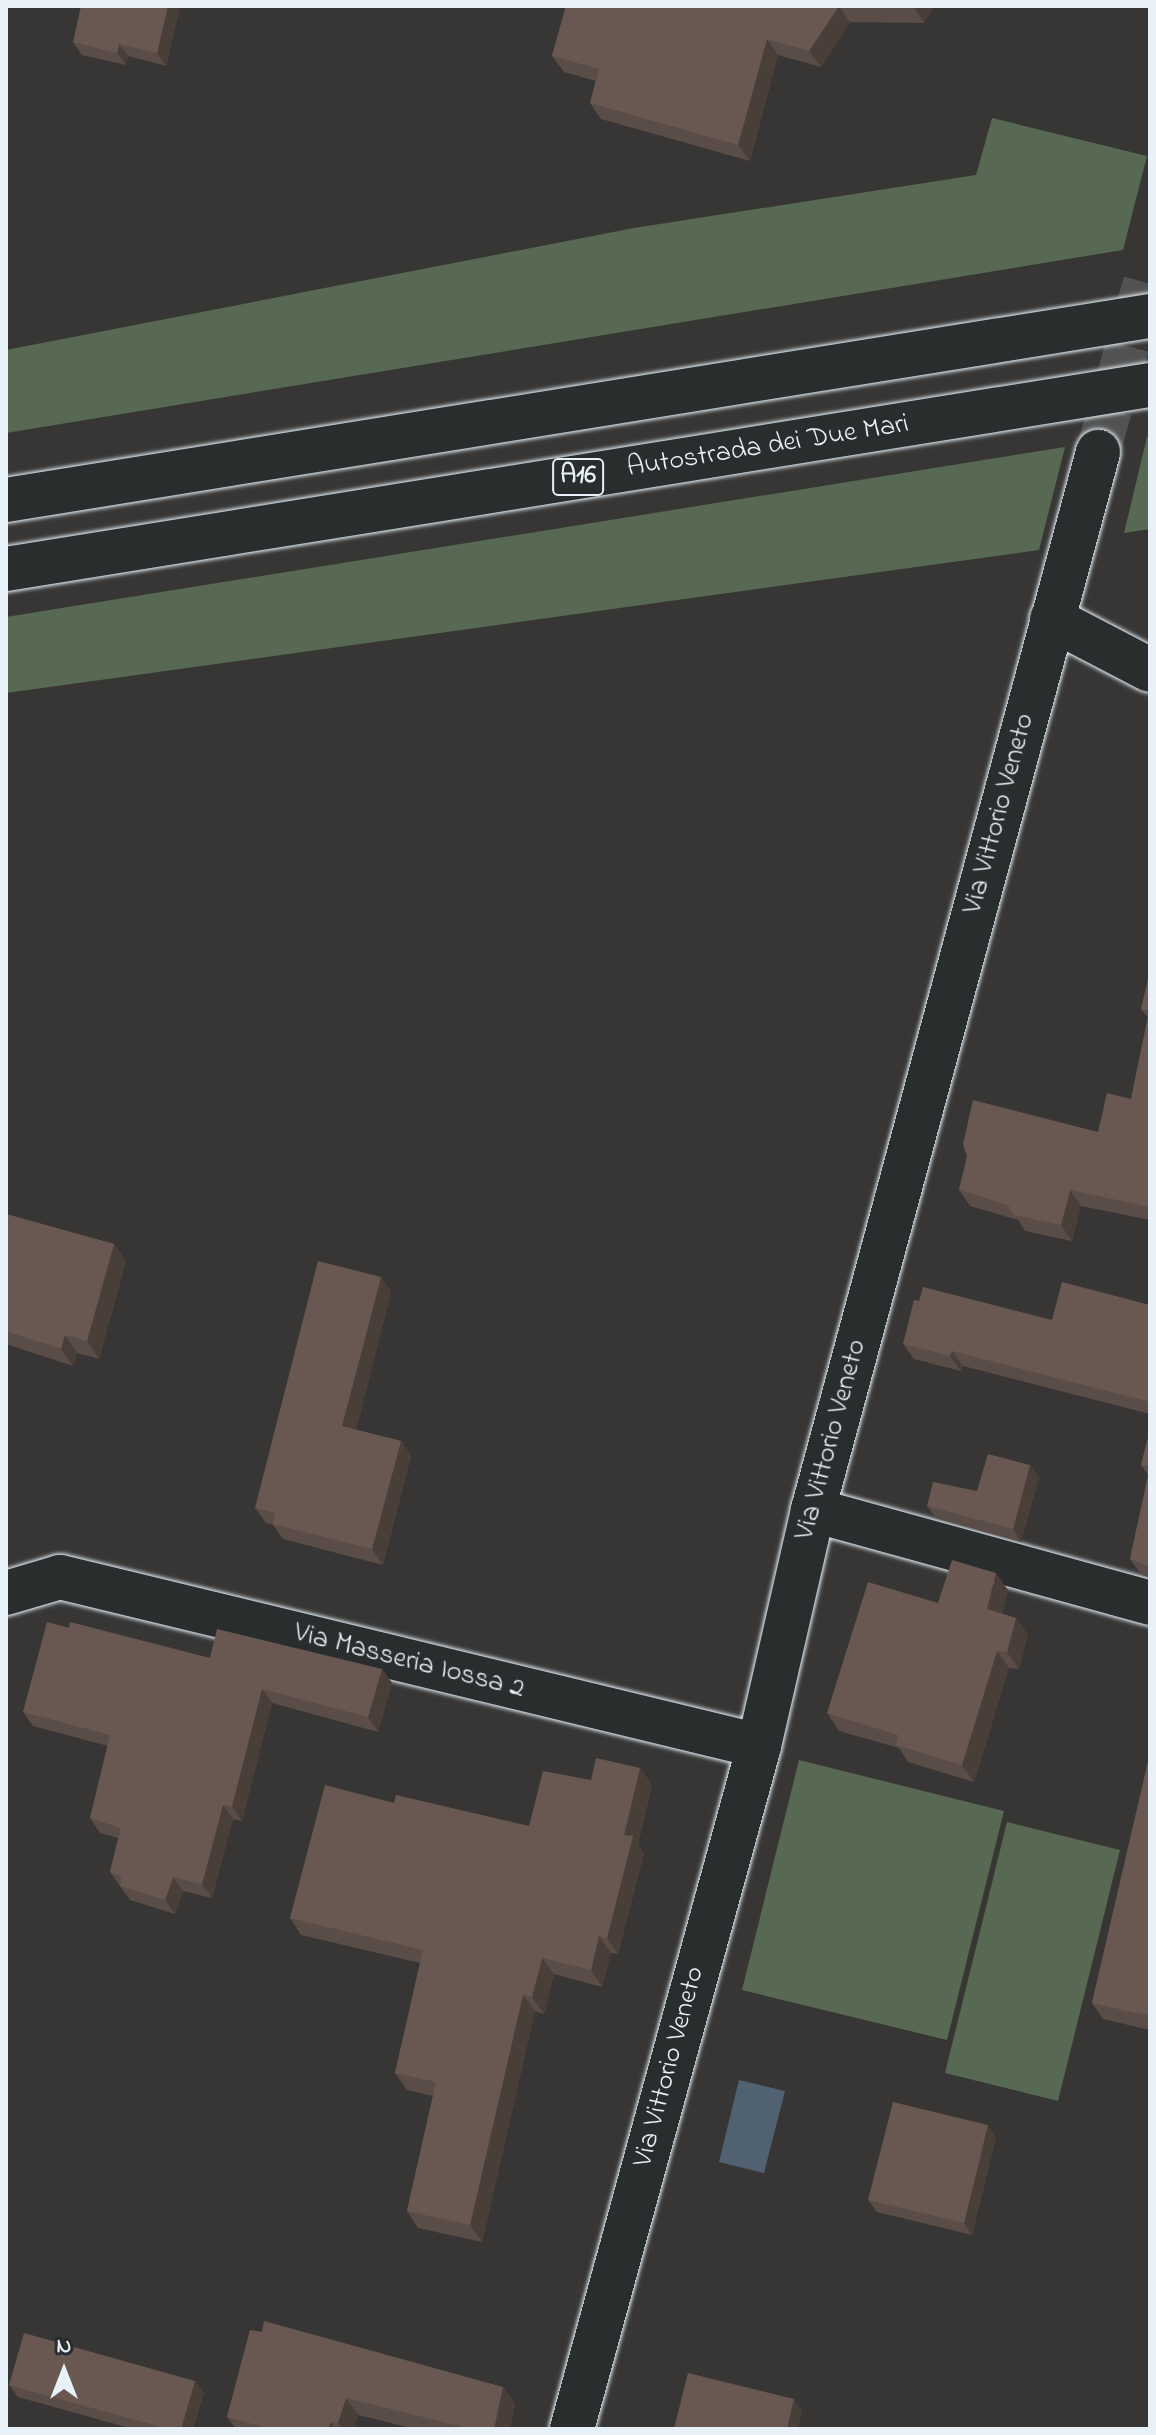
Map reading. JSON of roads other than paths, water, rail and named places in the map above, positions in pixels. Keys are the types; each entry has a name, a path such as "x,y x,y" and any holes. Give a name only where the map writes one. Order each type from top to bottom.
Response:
{"main road":[{"path":"6,500 1150,316"},
{"name":"Autostrada dei Due Mari","path":"6,569 1150,385"},
{"name":"Via Vittorio Veneto","path":"572,2429 759,1746 813,1510 1098,452"},
{"path":"1052,619 1150,670"},
{"path":"813,1510 1150,1603"},
{"name":"Via Masseria Iossa 2","path":"6,1593 60,1577 759,1746"}],"water":[{"path":"739,2080 785,2091 764,2173 719,2162"}],"tunnel":[{"path":"1098,452 1150,265"}]}
